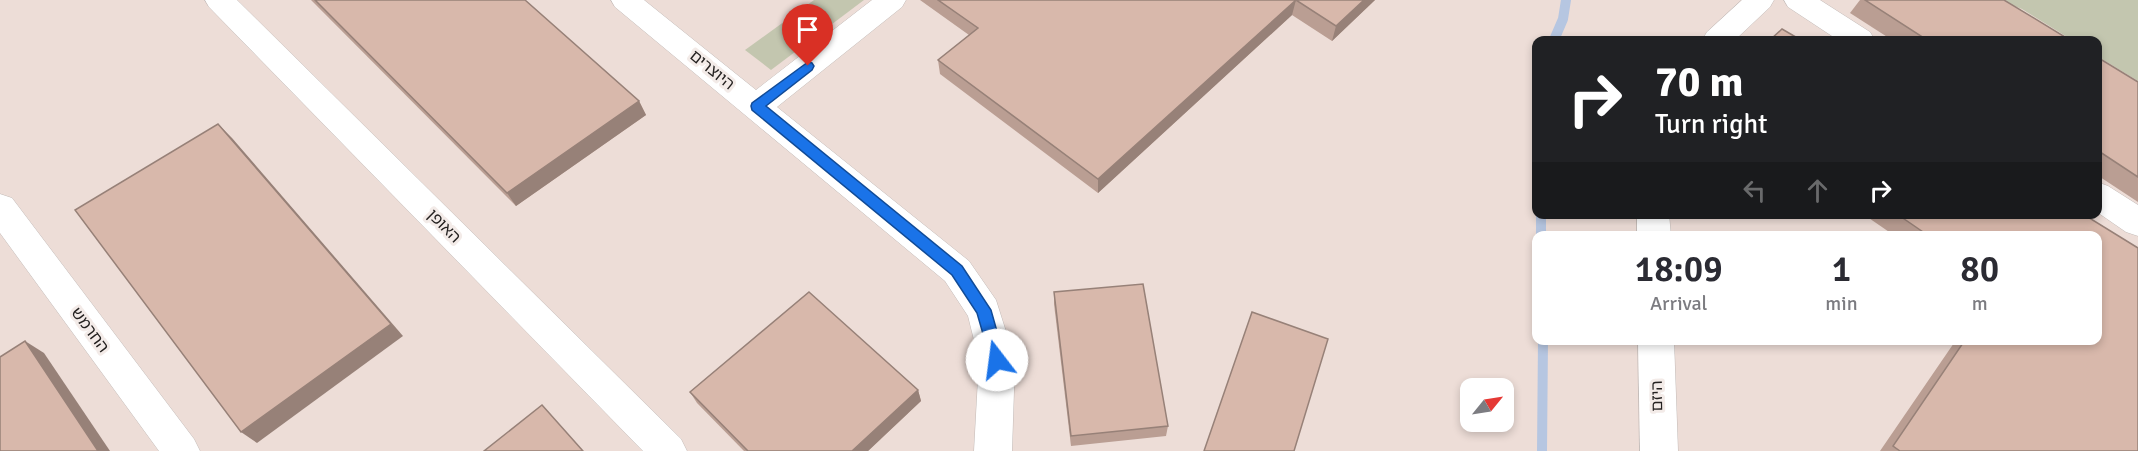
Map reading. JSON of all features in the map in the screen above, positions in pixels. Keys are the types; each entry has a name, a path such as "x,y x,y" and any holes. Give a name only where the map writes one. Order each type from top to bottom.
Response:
{"street":[{"name":"האופן","path":"219,0 668,451"},
{"name":"היוצרים","path":"625,0 957,271 984,310 997,360 993,451"},
{"path":"757,106 892,0"},
{"path":"1721,36 1760,0"},
{"path":"1798,0 1854,36"},
{"path":"2102,198 2138,222"},
{"name":"החרמש","path":"0,208 181,451"},
{"name":"היזם","path":"1656,345 1659,451"}],"shaded area":[{"path":"0,0 2040,0 2101,36 1532,36 1532,219 2102,219 2102,37 2138,58 2138,451 0,451"}],"green space":[{"path":"814,0 864,0 771,70 745,50"},
{"path":"1999,0 2138,0 2138,81 2102,59 2102,36 2066,36 2022,9"}],"building":[{"path":"315,0 525,0 639,101 507,193"},
{"path":"938,0 1296,0 1098,179 938,60 978,28"},
{"path":"1296,0 1364,0 1336,26"},
{"path":"1865,0 2004,0 2063,36 1921,36"},
{"path":"1782,29 1794,36 1774,36"},
{"path":"2102,60 2138,82 2138,177 2102,153"},
{"path":"218,124 391,324 241,432 75,210"},
{"path":"1904,219 2091,219 2138,248 2138,451 1900,451 1893,446 1962,345 2102,345 2102,231 1922,231"},
{"path":"1143,284 1168,426 1071,436 1054,292"},
{"path":"809,292 918,390 852,451 748,451 690,392"},
{"path":"1252,312 1328,339 1294,451 1204,451"},
{"path":"25,341 98,451 0,451 0,357"},
{"path":"542,405 583,451 484,451"}],"waterway":[{"path":"1556,36 1563,19 1566,0"},
{"path":"1541,219 1541,231"},
{"path":"1542,451 1543,345"}],"route":[{"path":"808,66 757,106 957,271 984,310 997,360"}]}
